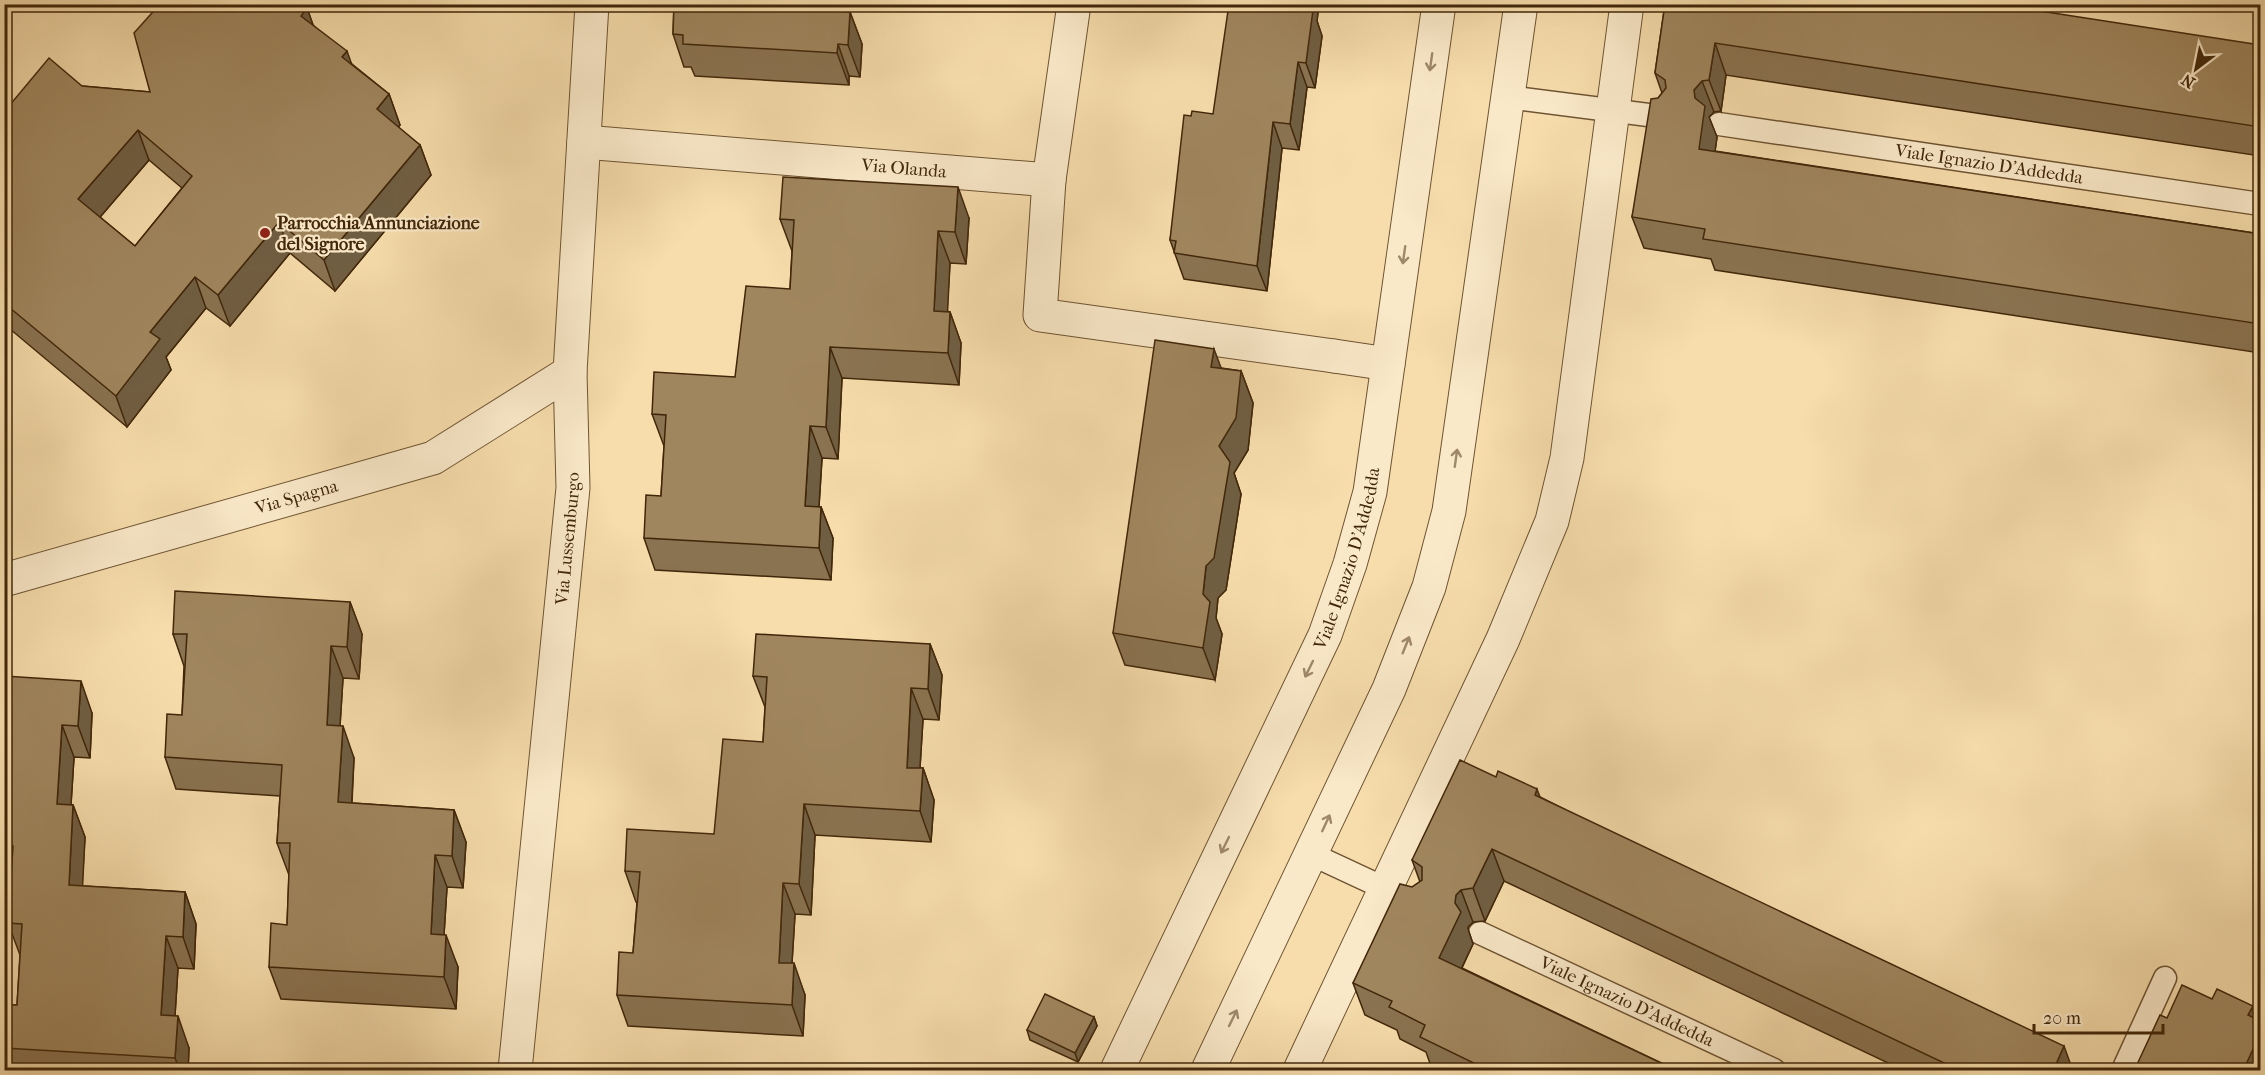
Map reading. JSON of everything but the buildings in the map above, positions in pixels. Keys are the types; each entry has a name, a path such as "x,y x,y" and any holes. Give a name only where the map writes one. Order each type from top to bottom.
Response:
{"street":[{"name":"Via Lussemburgo","path":"515,1071 573,488 570,372 592,4"},
{"path":"1074,4 1049,180 1040,315 1388,364"},
{"name":"Viale Ignazio D'Addedda","path":"1117,1071 1325,636 1350,564 1370,492 1439,4"},
{"path":"1208,1071 1389,689 1432,576 1449,511 1521,4"},
{"path":"1300,1071 1503,639 1552,521 1567,458 1611,108 1627,4"},
{"name":"Via Olanda","path":"584,142 1049,180"},
{"name":"Via Spagna","path":"4,580 433,458 570,372"}],"lane":[{"path":"1508,97 1611,108 1664,117"},
{"name":"Viale Ignazio D'Addedda","path":"1719,124 2260,204"},
{"path":"1311,854 1422,906"},
{"name":"Viale Ignazio D'Addedda","path":"1480,933 1774,1071"},
{"path":"2123,1071 2165,978"}],"place":[{"name":"Parrocchia Annunciazione del Signore","path":"265,233"}]}
